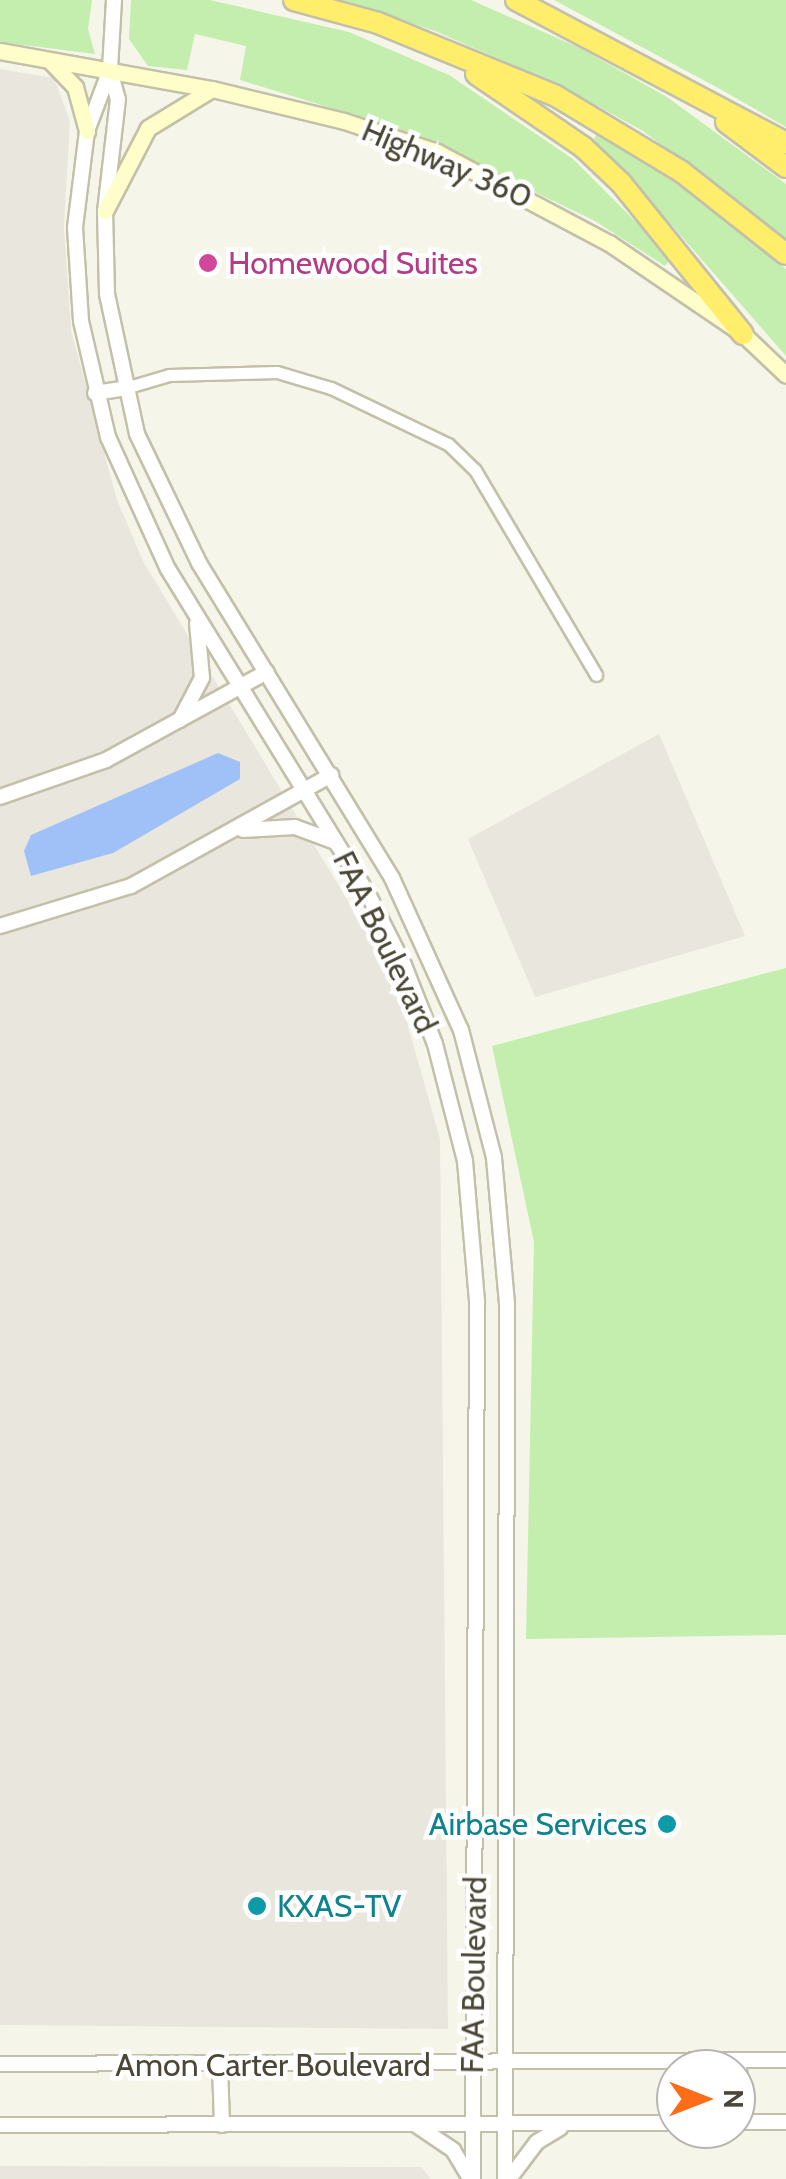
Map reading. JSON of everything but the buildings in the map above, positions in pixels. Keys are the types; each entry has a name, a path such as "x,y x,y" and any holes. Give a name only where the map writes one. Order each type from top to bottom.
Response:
{"highway":[{"path":"294,0 378,22 606,124 682,172 786,254"},
{"path":"516,0 786,143"},
{"path":"449,55 583,147 658,221 743,334"},
{"path":"673,81 786,167"}],"main road":[{"name":"Highway 360","path":"0,51 212,89 344,121 491,177 610,243 743,334 786,375"},
{"path":"48,60 76,88 86,131"},
{"path":"105,211 148,128 212,89"}],"street":[{"name":"FAA Boulevard","path":"114,0 110,70 118,99 105,211 107,294 125,388 174,520 331,776 439,974 478,1090 494,1158 507,1302 507,2179"},
{"name":"FAA Boulevard","path":"110,70 86,131 75,228 81,321 95,394 124,483 195,613 306,790 404,965 450,1098 474,1230 472,2179"},
{"path":"95,394 170,375 277,372 332,388 448,444 475,470 596,675"},
{"path":"178,723 205,662 195,613"},
{"path":"0,798 106,760 267,672"},
{"path":"0,926 131,886 331,776"},
{"path":"238,830 295,827 323,832 339,846"},
{"path":"450,1098 478,1090"},
{"path":"476,1636 504,1636"},
{"name":"Amon Carter Boulevard","path":"756,2060 786,2060"},
{"name":"Amon Carter Boulevard","path":"0,2064 656,2061"},
{"path":"220,2065 222,2125"},
{"path":"756,2122 786,2122"},
{"name":"Amon Carter Boulevard","path":"0,2125 656,2123"},
{"path":"416,2124 453,2150 472,2179"},
{"path":"507,2179 536,2142 568,2125"}],"shaded area":[{"path":"0,69 54,78 70,121 64,227 71,330 117,500 143,561 369,936 406,1019 440,1139 448,2029 0,2025"},
{"path":"659,734 745,936 535,997 468,839"},
{"path":"0,2166 421,2167 431,2179 0,2179"}],"green space":[{"path":"0,0 92,0 88,29 95,54 0,42"},
{"path":"131,0 210,0 349,32 449,75 573,159 672,258 665,266 595,221 415,134 240,80 246,46 195,34 187,70 148,66 129,39"},
{"path":"340,0 471,0 580,48 667,97 786,184 786,240 643,131 561,86 435,31"},
{"path":"554,0 786,0 786,127 720,89"},
{"path":"597,133 683,187 786,269 786,356 662,214 591,146"},
{"path":"786,968 786,1635 526,1639 534,1242 492,1046"}],"water":[{"path":"218,753 240,762 240,779 113,853 31,876 24,851 31,835"}],"place":[{"name":"Homewood Suites","path":"208,263"},
{"name":"Airbase Services","path":"667,1824"},
{"name":"KXAS-TV","path":"257,1906"}]}
